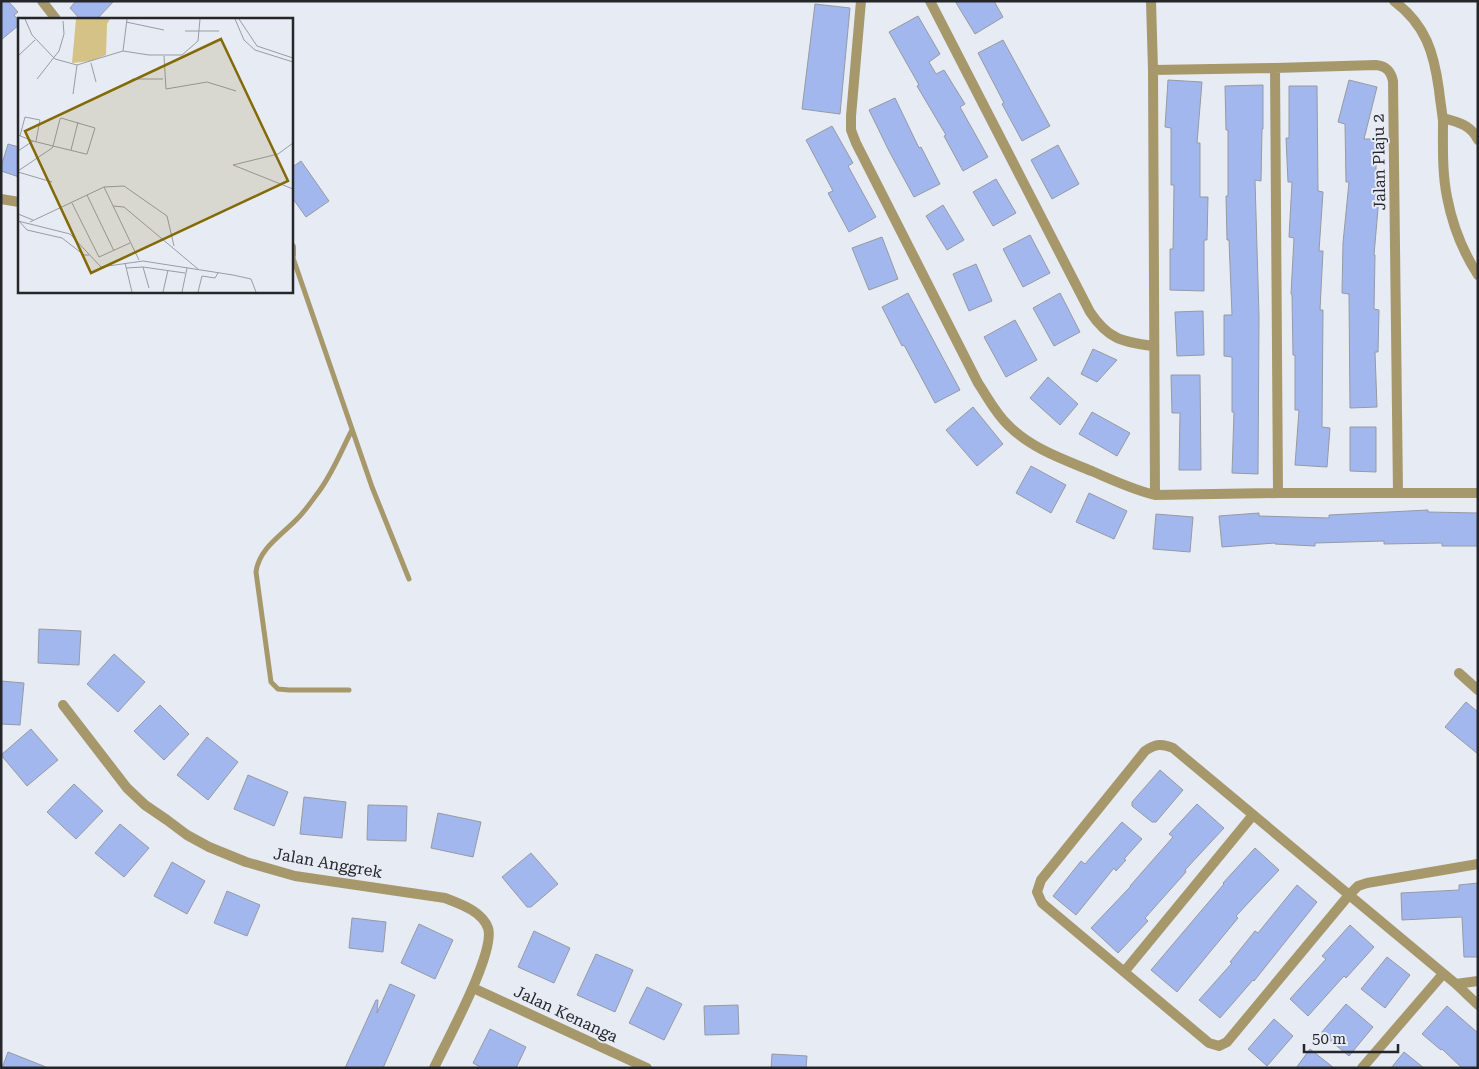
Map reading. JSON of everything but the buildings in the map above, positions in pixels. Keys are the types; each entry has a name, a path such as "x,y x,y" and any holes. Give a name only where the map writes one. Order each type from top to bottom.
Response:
{"street":[{"path":"42,1 55,18"},
{"path":"862,1 851,116 852,130 856,143 978,383 998,414 1025,439 1057,456 1139,492 1155,495 1478,493"},
{"path":"930,1 1096,322 1116,339 1128,343 1153,346"},
{"path":"1151,1 1155,495"},
{"path":"1394,1 1413,18 1427,38 1431,49 1443,118 1446,196 1453,222 1478,275"},
{"name":"Jalan Plaju 2","path":"1153,70 1376,65 1386,68 1391,74 1393,81 1398,493"},
{"path":"1275,68 1278,493"},
{"path":"1443,118 1468,127 1478,140"},
{"path":"1,199 18,202"},
{"path":"1459,674 1478,690"},
{"name":"Jalan Anggrek","path":"63,705 127,788 145,805 187,835 209,847 246,862 295,876 444,898 467,907 484,921 488,929 487,949 472,988 434,1068"},
{"path":"1478,864 1361,884 1349,895 1223,1045 1219,1046 1209,1043 1042,903 1037,892 1041,880 1139,759 1152,746 1164,744 1173,748 1349,895 1443,974 1456,984 1478,1005"},
{"path":"1124,972 1253,815"},
{"path":"1362,1068 1443,974"},
{"path":"1456,984 1478,981"},
{"name":"Jalan Kenanga","path":"472,988 648,1068"}],"lane":[{"path":"292,258 372,487 409,579"},
{"path":"349,690 278,689 271,682 256,572 257,562 262,554 298,518 318,493 352,430"}]}
